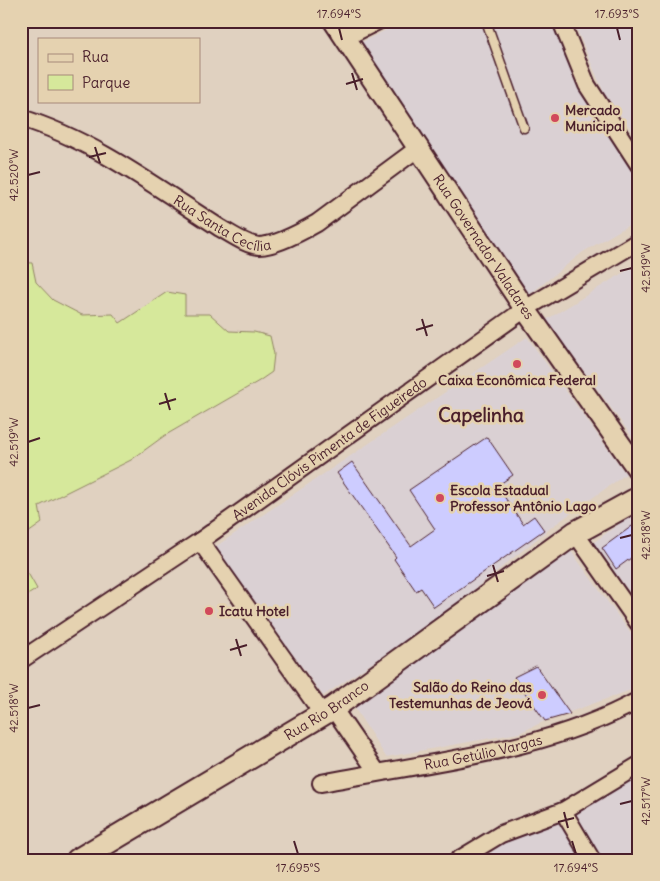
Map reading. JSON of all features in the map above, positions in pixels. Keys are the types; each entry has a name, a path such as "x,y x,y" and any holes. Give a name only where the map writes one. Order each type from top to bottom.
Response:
{"main road":[{"name":"Rua Rio Branco","path":"78,860 327,710 576,533 639,498"}],"street":[{"name":"Rua Governador Valadares","path":"334,21 524,309 639,471"},
{"path":"346,38 378,21"},
{"path":"562,21 587,85 639,165"},
{"name":"Rua Santa Cecília","path":"21,118 41,124 92,148 220,228 242,240 259,246 300,233 317,223 417,149"},
{"name":"Avenida Clóvis Pimenta de Figueiredo","path":"21,660 200,542 524,309 639,241"},
{"path":"576,533 639,624"},
{"path":"200,542 327,710 377,772"},
{"name":"Rua Getúlio Vargas","path":"321,783 526,744 596,722 639,700"},
{"path":"458,860 501,834 563,811 639,765"},
{"path":"563,811 592,860"}],"lane":[{"path":"486,21 524,128"}],"shaded area":[{"path":"404,21 555,21 583,92 639,175 639,219 583,252 529,295 360,43"},
{"path":"573,21 639,21 639,140 604,93"},
{"path":"639,263 639,446 546,320"},
{"path":"527,337 626,474 553,526 435,621 323,696 215,547"},
{"path":"639,509 639,605 593,543"},
{"path":"571,551 639,645 639,679 631,690 545,721 519,733 386,757 354,707"},
{"path":"639,771 639,860 602,860 574,810"},
{"path":"561,820 585,860 483,860 499,845"}],"green space":[{"path":"21,262 32,263 36,282 53,300 82,315 113,314 120,323 167,292 185,295 185,314 210,314 229,331 254,332 270,336 274,354 272,372 259,381 164,436 131,460 39,506 42,523 21,538"},
{"path":"21,561 37,589 21,599"}],"building":[{"path":"487,437 513,475 497,486 523,524 534,516 544,530 434,607 421,588 416,591 394,559 396,557 337,473 352,462 411,546 435,529 409,490"},
{"path":"639,521 639,569 631,558 616,569 602,548"},
{"name":"Salão do Reino das Testemunhas de Jeová","path":"536,666 570,714 545,721 514,677"}],"place":[{"name":"Mercado Municipal","path":"555,118"},
{"name":"Caixa Econômica Federal","path":"517,364"},
{"name":"Escola Estadual Professor Antônio Lago","path":"440,498"},
{"name":"Icatu Hotel","path":"209,611"},
{"name":"Salão do Reino das Testemunhas de Jeová","path":"542,695"}],"district":[{"name":"Capelinha","path":"481,415"}]}
